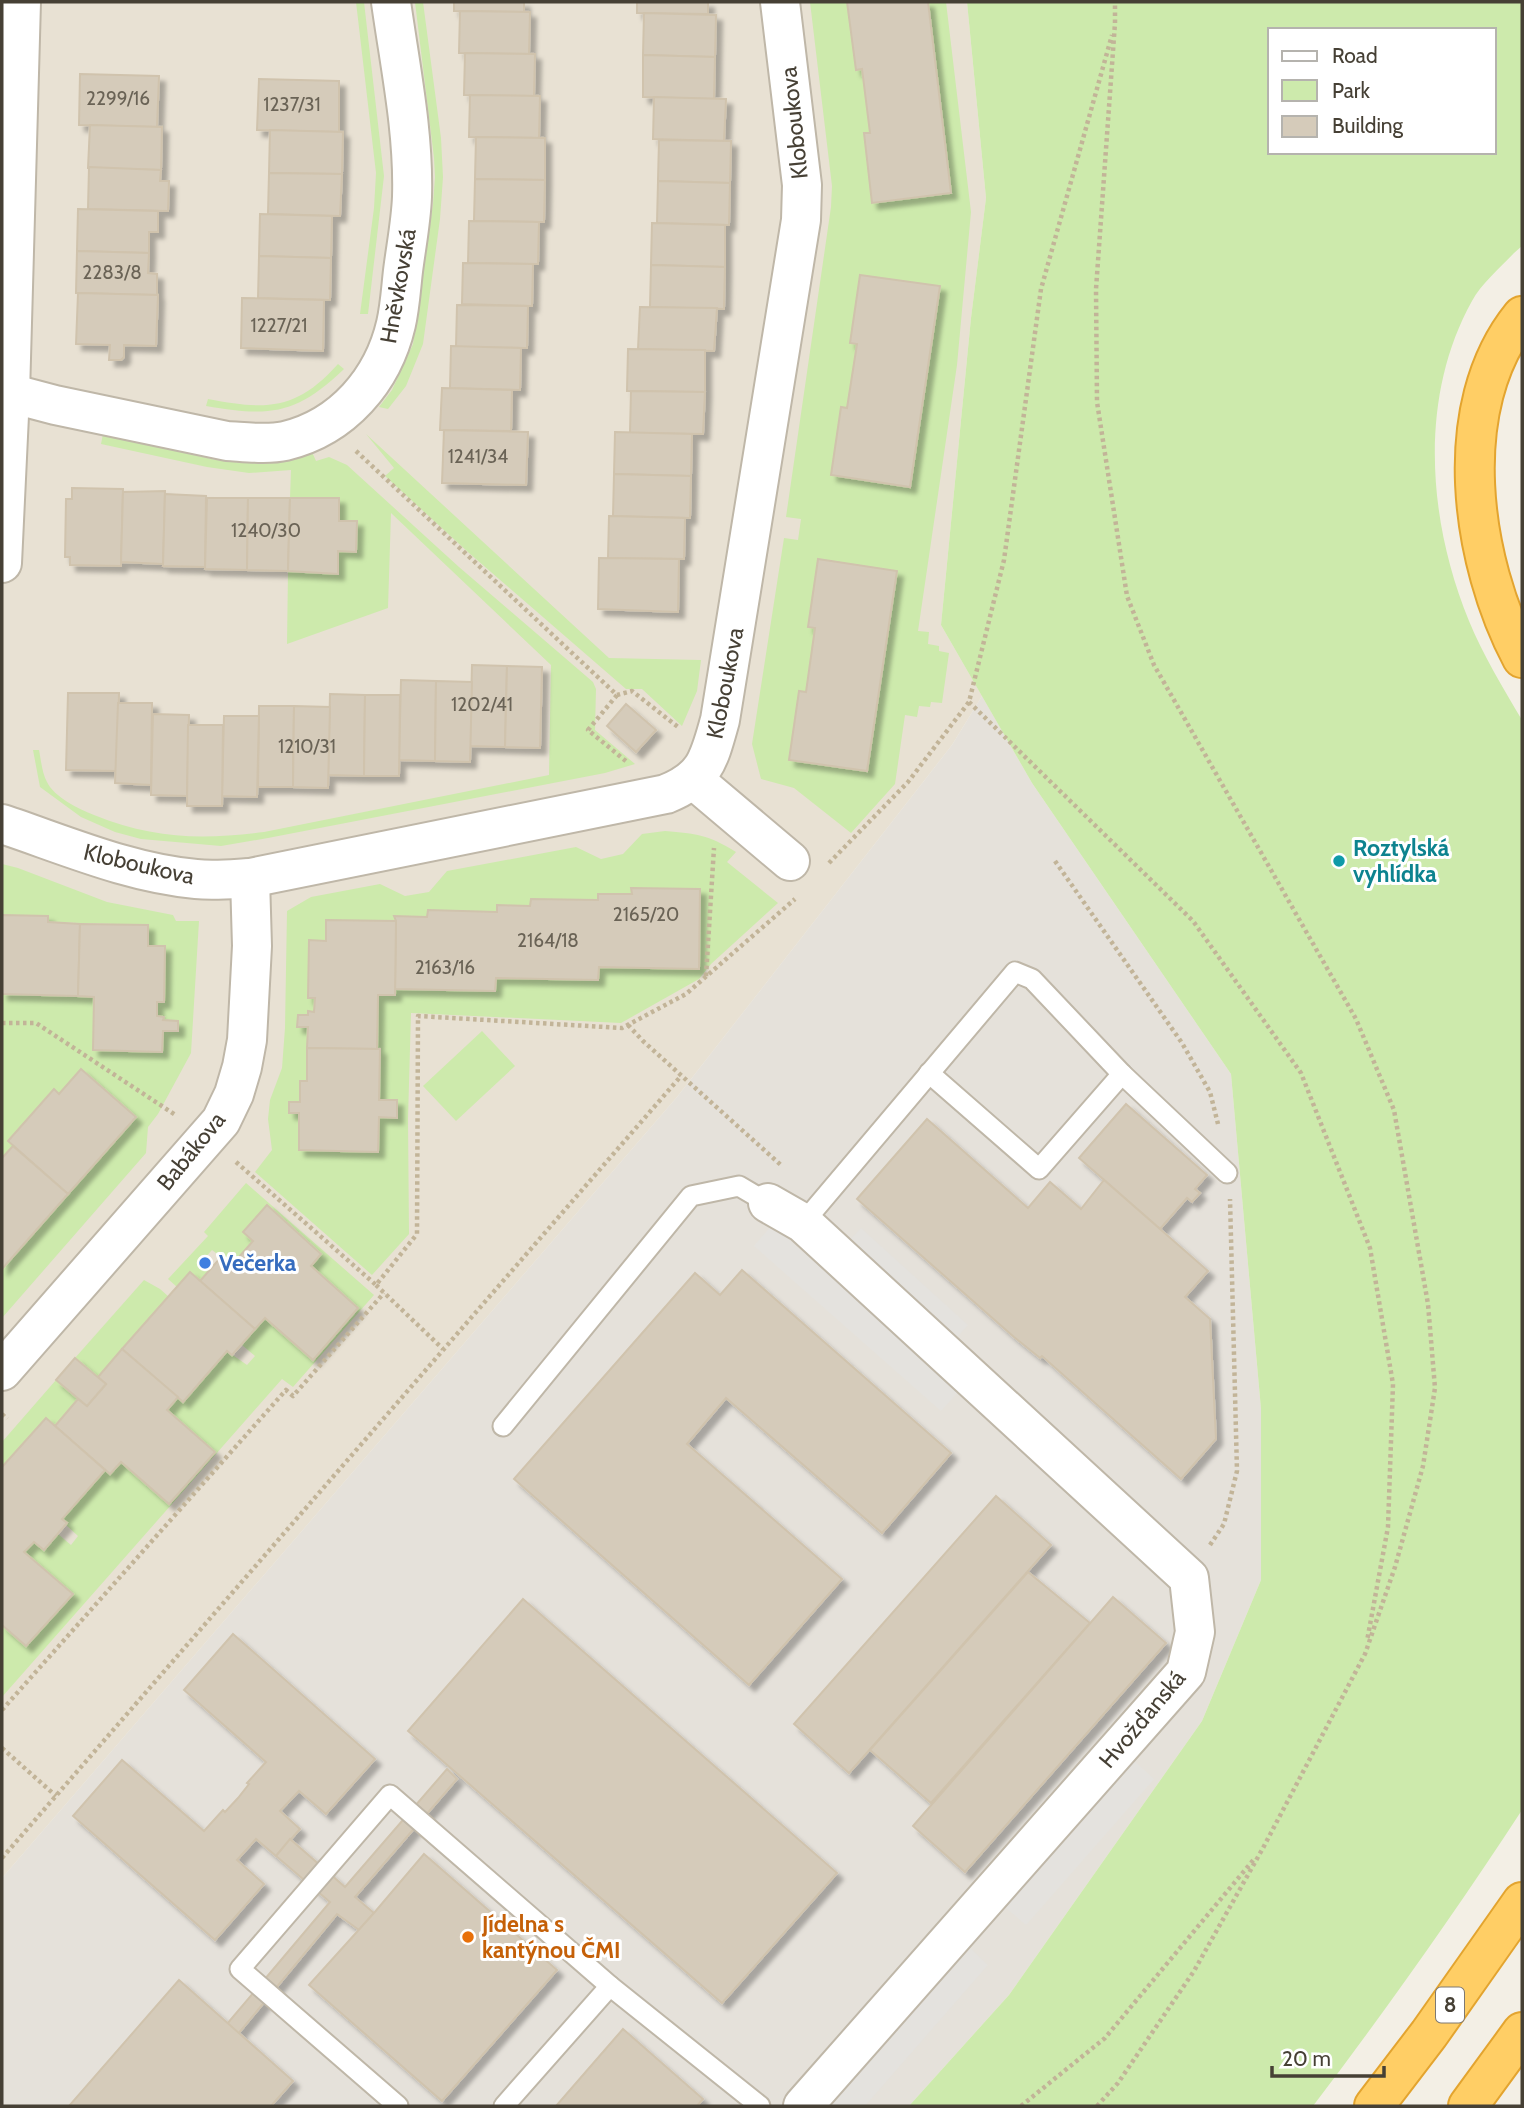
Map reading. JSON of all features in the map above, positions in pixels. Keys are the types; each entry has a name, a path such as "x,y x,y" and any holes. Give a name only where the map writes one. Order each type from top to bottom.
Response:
{"highway":[{"path":"1522,316 1502,345 1489,374 1476,440 1474,477 1480,533 1494,585 1522,658"},
{"name":"8","path":"1374,2106 1429,2034 1522,1902"},
{"path":"1468,2106 1522,2032"}],"street":[{"path":"2,563 21,2"},
{"name":"Hněvkovská","path":"6,392 227,441 282,442 327,424 363,393 388,352 397,323 412,201 403,88 391,2"},
{"name":"Kloboukova","path":"2,824 100,857 167,875 198,880 250,878 690,775 720,720 801,220 802,185 780,2"},
{"path":"690,775 801,871"},
{"name":"Babákova","path":"2,1371 220,1121 234,1094 244,1053 252,946 250,878"},
{"path":"768,1202 811,1212 1189,1578"},
{"name":"Hvožďanská","path":"803,2106 1186,1672 1195,1632 1189,1578"}],"lane":[{"path":"811,1212 1014,972 1032,979 1122,1074 1227,1173"},
{"path":"929,1073 1039,1169 1122,1074"},
{"path":"503,1426 691,1196 739,1186 768,1202"},
{"path":"398,2106 240,1969 390,1795 610,1986 761,2106"},
{"path":"504,2106 610,1986"}],"path":[{"path":"1097,2106 1118,2083 1194,1971 1264,1848 1364,1654 1395,1567 1423,1466 1435,1388 1428,1304 1394,1110 1361,1031 1154,665 1127,596 1097,402 1096,289 1115,2"},
{"path":"376,1285 417,1234 418,1016 622,1028 686,994 790,905 801,871 908,782 969,702 1004,560 1041,289 1115,23"},
{"path":"327,424 617,695"},
{"path":"632,691 690,775 588,730 617,695 632,691"},
{"path":"969,702 1193,921 1301,1073 1370,1248 1393,1384 1388,1527 1364,1654"},
{"path":"706,976 714,841"},
{"path":"1055,861 1182,1044 1210,1092 1224,1145 1230,1195 1237,1471 1224,1524 1189,1578"},
{"path":"2,1023 36,1023 207,1136 376,1285 443,1349"},
{"path":"628,1025 681,1076 811,1212"},
{"path":"2,1858 681,1076"},
{"path":"2,1710 286,1390 293,1396 384,1293"},
{"path":"2,1414 7,1419"},
{"path":"2,1748 56,1796"},
{"path":"1021,2106 1105,2038 1264,1848"}],"shaded area":[{"path":"2,2 967,2 986,198 971,318 941,625 982,696 952,745 677,1097 2,1878"},
{"path":"982,696 1032,783 1231,1074 1261,1409 1261,1580 1202,1721 1009,1995 909,2106 2,2106 2,1878 677,1097 952,745"},
{"path":"772,1225 960,1390 941,1411 754,1246"},
{"path":"861,1228 968,1325 953,1342 846,1244"},
{"path":"1133,1760 1154,1779 1026,1925 1005,1907"},
{"path":"970,1948 988,1965 865,2106 831,2106"}],"green space":[{"path":"356,2 364,2 384,176 368,314 360,314 376,173"},
{"path":"415,2 423,2 441,138 443,177 423,344 406,386 388,409 379,407 392,390 413,344 435,177"},
{"path":"810,2 847,2 856,69 862,69 870,133 864,134 873,203 951,193 928,2 946,2 971,212 957,365 918,631 929,632 928,644 939,646 939,651 949,653 942,703 931,702 930,707 919,706 917,717 905,715 895,784 851,833 794,788 761,779 752,744 784,538 798,540 801,519 786,517 832,186","holes":["860,275 939,286 910,486 831,475 841,407 847,408 857,344 850,342","818,560 897,571 867,771 789,760 799,692 806,692 815,628 808,627"]},
{"path":"967,2 1522,2 1522,246 1476,295 1455,338 1443,378 1435,460 1438,501 1455,583 1481,646 1522,720 1522,1810 1420,1960 1313,2106 909,2106 1009,1995 1202,1721 1261,1580 1261,1409 1231,1074 1032,783 941,625 971,318 986,198"},
{"path":"338,364 344,369 327,384 311,396 281,409 248,411 206,406 208,399 264,405 294,399 308,391"},
{"path":"103,434 216,460 275,462 312,452 316,461 329,457 347,465 459,567 593,682 596,689 595,730 635,764 605,773 221,846 141,839 115,832 81,817 40,787 33,750 39,750 44,775 50,787 68,802 116,823 178,836 264,832 549,775 551,665 391,513 388,608 287,644 288,571 338,574 338,551 356,552 357,521 339,521 290,498 291,470 249,473 207,467 101,444"},
{"path":"366,434 609,658 701,660 697,691 682,726 642,689 626,689 385,476 394,468"},
{"path":"676,832 702,836 717,842 736,852 727,862 778,903 711,964 699,979 621,1023 411,1013 409,1234 372,1275 255,1172 272,1150 268,1119 270,1100 282,1068 287,911 311,897 380,884 405,896 429,892 447,871 576,847 601,859 623,854 642,834","holes":["632,888 700,889 699,968 599,967 598,980 496,978 494,991 395,989 395,995 378,995 379,1100 397,1100 397,1118 379,1117 378,1152 299,1150 299,1113 289,1112 289,1102 300,1102 300,1081 307,1081 308,1027 297,1027 297,1016 308,1015 308,1011 314,1012 315,998 308,998 309,940 326,941 326,920 396,921 427,917 428,910 497,912 498,905 530,906 531,899 598,900 598,894 632,894"]},
{"path":"2,864 107,902 173,915 176,921 199,921 191,1053 158,1114 148,1127 146,1153 2,1318 2,1269 135,1116 81,1069 59,1094 54,1090 8,1141 13,1146 2,1158 2,994 94,997 93,1050 162,1052 163,1031 177,1031 178,1021 163,1020 163,1017 157,1016 157,1002 164,1002 165,946 148,946 148,925 48,922 48,916 2,915"},
{"path":"482,1031 515,1066 456,1121 423,1086"},
{"path":"246,1183 374,1295 293,1387 282,1379 2,1697 2,1625 26,1646 73,1594 24,1552 34,1542 44,1550 58,1534 71,1545 78,1536 62,1519 105,1470 110,1474 121,1462 170,1504 214,1452 167,1410 178,1397 183,1401 227,1351 247,1365 255,1356 242,1345 265,1318 313,1360 358,1309 311,1266 321,1253 267,1205 243,1232 253,1241 232,1265 212,1250 204,1259 212,1267 200,1281 190,1272 177,1287 168,1279 208,1236 204,1232"},
{"path":"144,1280 169,1297 97,1378 75,1358"},
{"path":"56,1380 78,1399 55,1426 46,1418 2,1467 2,1442"}],"building":[{"path":"454,2 524,2 524,12 454,11"},
{"path":"637,2 708,2 708,14 637,13"},
{"path":"847,2 928,2 951,193 872,203 864,133 870,133 862,69 856,70"},
{"path":"460,11 530,12 529,54 459,53"},
{"path":"644,13 716,15 715,57 643,55"},
{"path":"465,53 535,54 534,96 464,95"},
{"path":"643,55 715,57 714,99 643,97"},
{"path":"80,74 159,76 157,127 79,125"},
{"path":"259,79 339,81 339,132 257,130"},
{"path":"470,95 540,96 539,138 469,137"},
{"path":"654,97 726,99 724,141 653,139"},
{"path":"90,125 162,127 161,170 88,168"},
{"path":"270,130 343,132 342,174 269,173"},
{"path":"476,137 545,138 545,180 475,179"},
{"path":"659,140 731,141 730,183 658,181"},
{"path":"89,167 161,170 160,181 169,181 168,211 88,209"},
{"path":"269,173 342,174 340,216 268,214"},
{"path":"475,179 545,180 544,222 474,221"},
{"path":"658,181 730,183 729,225 657,223"},
{"path":"78,209 158,211 158,232 149,232 149,253 77,251"},
{"path":"260,214 332,216 331,258 259,256"},
{"path":"469,221 539,222 538,264 468,263"},
{"path":"652,223 725,225 725,267 651,265"},
{"path":"77,251 149,253 148,273 157,274 157,295 76,293"},
{"path":"259,256 331,258 330,300 258,298"},
{"path":"463,263 533,264 532,306 462,304"},
{"path":"651,265 725,267 724,309 650,307"},
{"path":"860,275 940,286 910,487 831,475 841,407 847,408 857,344 850,343"},
{"path":"78,293 158,295 156,346 124,345 124,357 121,360 109,360 110,345 76,344"},
{"path":"242,298 324,300 323,351 241,348"},
{"path":"457,305 528,306 527,348 456,347"},
{"path":"640,307 717,308 714,351 638,349"},
{"path":"451,346 521,348 520,390 450,388"},
{"path":"628,349 705,350 705,392 627,391"},
{"path":"442,388 512,390 511,431 440,430"},
{"path":"631,391 705,392 703,434 630,433"},
{"path":"444,430 528,432 526,485 442,483"},
{"path":"615,432 692,434 691,476 614,474"},
{"path":"614,474 691,476 690,518 613,516"},
{"path":"72,488 123,489 121,566 70,565 70,557 65,557 66,499 72,499"},
{"path":"165,491 163,564 121,562 123,492"},
{"path":"165,494 206,496 205,567 163,566"},
{"path":"207,498 248,498 247,570 205,569"},
{"path":"248,498 290,498 288,571 247,570"},
{"path":"290,498 339,498 339,521 357,521 356,552 338,551 338,574 288,571"},
{"path":"609,516 685,518 684,559 608,558"},
{"path":"599,558 679,559 678,612 598,609"},
{"path":"818,559 897,571 867,771 789,760 799,691 806,692 815,628 808,627"},
{"path":"472,665 507,666 505,747 470,746"},
{"path":"507,666 542,667 540,748 505,747"},
{"path":"401,680 436,681 435,761 399,760"},
{"path":"436,681 472,682 470,762 435,761"},
{"path":"68,693 119,693 117,771 66,770"},
{"path":"330,694 365,695 364,776 328,775"},
{"path":"365,695 400,695 399,776 364,776"},
{"path":"118,703 152,703 151,785 115,783"},
{"path":"626,704 656,730 636,752 607,726"},
{"path":"259,706 294,706 293,787 258,787"},
{"path":"294,706 330,707 328,788 293,787"},
{"path":"153,714 189,715 187,796 151,795"},
{"path":"224,716 259,716 257,797 222,796"},
{"path":"188,725 223,725 222,806 187,806"},
{"path":"631,888 700,889 699,969 599,967 598,980 496,978 495,991 395,989 394,916 427,917 428,910 497,912 497,905 530,906 531,899 598,900 598,894 632,894"},
{"path":"2,915 48,916 48,922 80,924 78,996 2,994"},
{"path":"326,920 396,921 395,995 378,995 377,1049 307,1048 308,1027 297,1027 298,1015 314,1012 315,998 308,998 309,940 326,941"},
{"path":"80,924 148,925 148,946 165,946 164,1002 157,1002 157,1016 164,1017 163,1020 178,1021 178,1031 163,1031 162,1052 93,1050 94,997 78,996"},
{"path":"307,1048 380,1049 379,1100 397,1100 397,1118 379,1117 378,1152 299,1150 299,1113 289,1113 289,1102 300,1102 300,1081 307,1081"},
{"path":"81,1069 136,1117 68,1194 8,1141 54,1089 59,1094"},
{"path":"1126,1104 1207,1175 1195,1189 1200,1193 1192,1202 1187,1198 1160,1229 1079,1158"},
{"path":"927,1119 1028,1208 1050,1182 1081,1209 1104,1180 1208,1271 1185,1297 1210,1319 1216,1439 1181,1479 1042,1356 1040,1358 1014,1337 857,1199"},
{"path":"13,1146 68,1194 2,1269 2,1158"},
{"path":"267,1205 321,1254 311,1266 358,1308 313,1360 265,1318 255,1329 200,1281 222,1256 232,1265 253,1241 243,1232"},
{"path":"742,1270 951,1453 882,1533 726,1398 687,1444 842,1579 749,1685 514,1479 695,1273 720,1295"},
{"path":"190,1272 255,1329 232,1355 227,1351 183,1402 122,1349"},
{"path":"122,1349 178,1397 167,1410 215,1452 169,1504 121,1462 110,1474 55,1426 78,1399 87,1406 106,1384 98,1377"},
{"path":"75,1358 106,1384 87,1406 56,1380"},
{"path":"46,1418 105,1470 62,1519 67,1523 44,1550 34,1542 24,1552 73,1594 26,1646 2,1625 2,1467"},
{"path":"996,1496 1051,1545 849,1773 794,1724"},
{"path":"1028,1572 1090,1623 931,1803 870,1750"},
{"path":"1113,1597 1166,1643 965,1872 913,1826"},
{"path":"523,1599 837,1873 722,2003 408,1731"},
{"path":"233,1634 375,1759 326,1814 299,1791 280,1811 300,1829 276,1856 256,1839 237,1860 264,1884 215,1940 73,1816 122,1760 204,1831 238,1798 249,1784 247,1783 266,1762 184,1690"},
{"path":"447,1769 457,1779 355,1897 374,1913 359,1930 337,1914 238,2034 227,2024 330,1902 276,1856 290,1839 345,1887"},
{"path":"424,1854 557,1970 442,2101 309,1985"},
{"path":"179,1980 293,2081 271,2106 69,2106"},
{"path":"623,2029 703,2099 697,2106 556,2106"}],"place":[{"name":"Roztylská vyhlídka","path":"1339,861"},
{"name":"Večerka","path":"205,1263"},
{"name":"Jídelna s kantýnou ČMI","path":"468,1937"}]}
